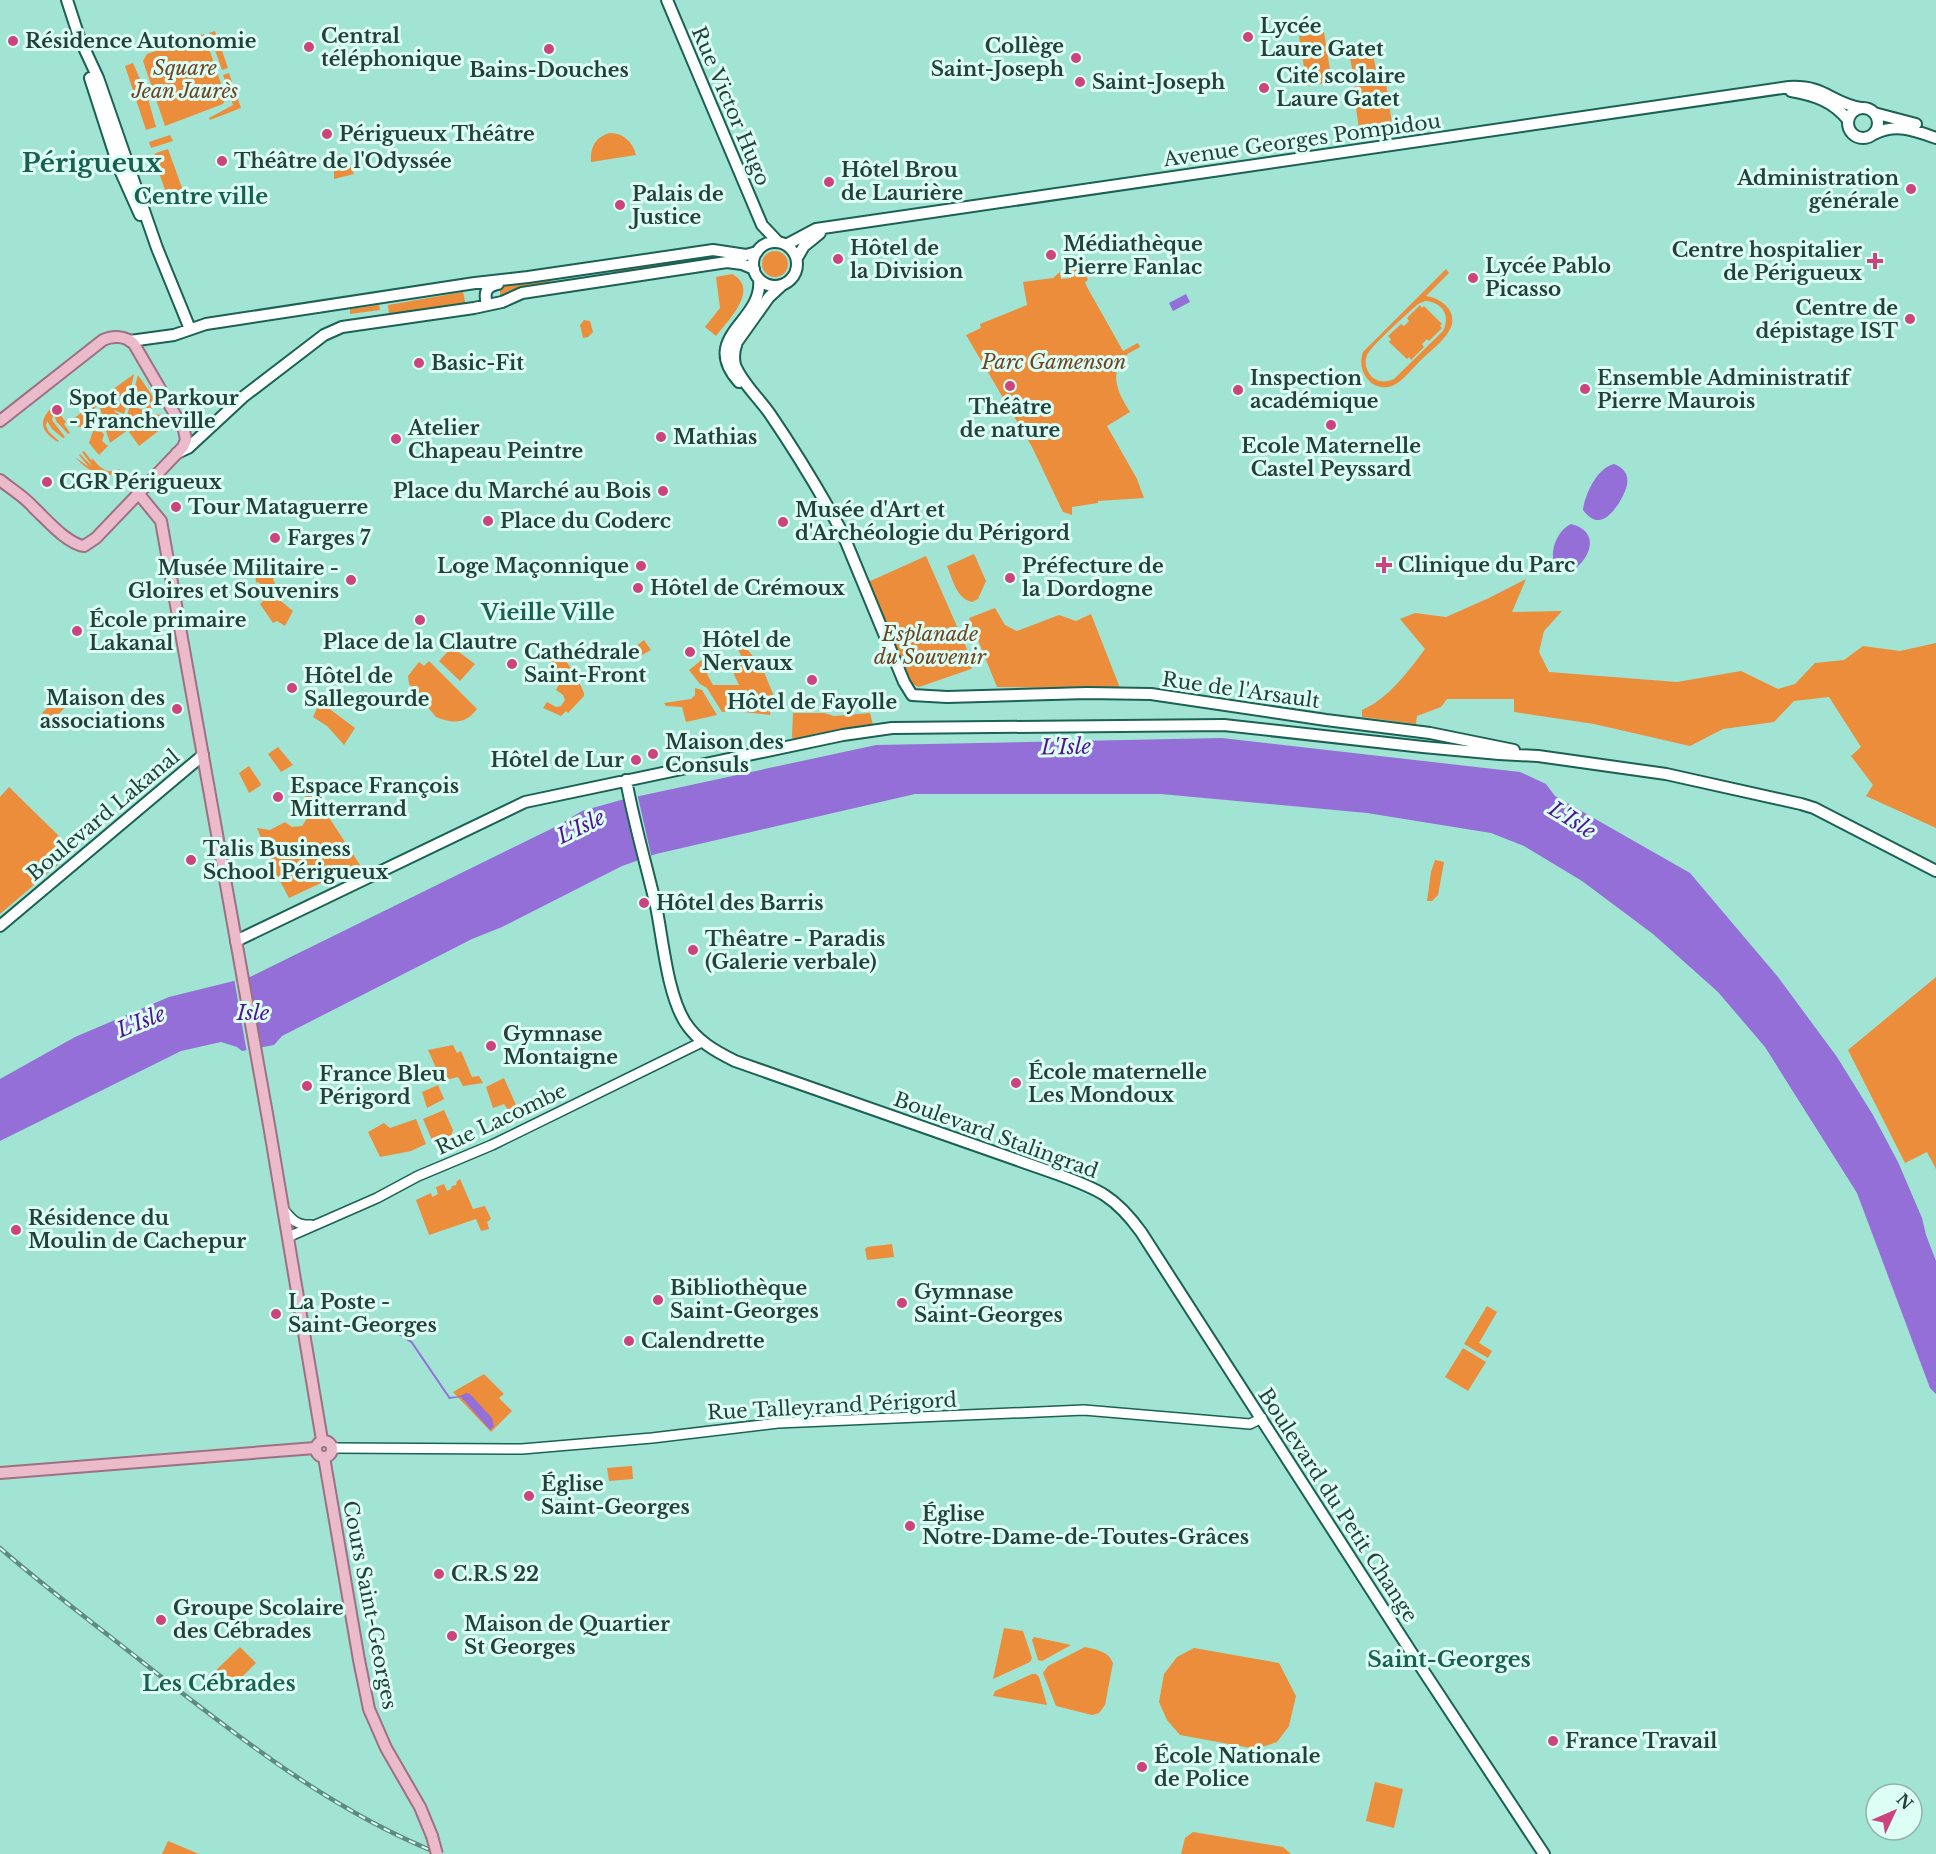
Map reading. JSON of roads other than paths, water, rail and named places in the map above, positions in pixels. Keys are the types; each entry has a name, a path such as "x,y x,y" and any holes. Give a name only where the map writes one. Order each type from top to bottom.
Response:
{"main road":[{"path":"67,0 119,168 141,219 151,232 190,329"},
{"name":"Rue Victor Hugo","path":"668,0 762,225 782,244"},
{"name":"Avenue Georges Pompidou","path":"782,244 811,230 1776,89 1809,87 1830,94 1845,104 1861,108"},
{"name":"Avenue Georges Pompidou","path":"1776,89 1813,96 1826,101 1848,120"},
{"path":"1936,131 1861,108 1853,111 1848,120 1849,131 1862,139 1884,129 1896,127 1936,138"},
{"path":"1873,134 1878,126 1874,113"},
{"name":"Rue Victor Hugo","path":"759,249 762,225"},
{"name":"Avenue Georges Pompidou","path":"796,258 812,238 834,228"},
{"path":"0,422 5,411 104,340 117,337 130,341 174,335 206,324 474,283 713,250 746,255 766,244 782,244 792,249 796,258 797,266 794,276 769,297 737,342 734,351 736,368 773,419"},
{"path":"759,249 754,260 758,297 725,347 725,358 729,371 773,419"},
{"path":"177,453 188,448 233,406 324,335 342,327 474,308 502,302 522,293 727,262 744,264 769,285 781,285"},
{"path":"487,305 484,296 488,288 528,277"},
{"path":"474,283 481,295 474,308"},
{"path":"0,480 34,507 42,517 80,546 92,542 177,453 184,444 184,430 130,341"},
{"name":"Rue de l'Arsault","path":"773,419 842,532 907,689 912,694 936,696 1151,694 1443,735 1538,756"},
{"path":"0,1473 319,1444 328,1442 332,1448 329,1455 324,1457 317,1454 319,1444 288,1237 164,535 161,521 138,493"},
{"path":"124,508 133,505 140,507 156,522 164,535"},
{"path":"236,941 525,802 627,785 843,735 892,728 1224,725 1452,750 1538,756 1666,774 1801,804 1814,808 1936,871"},
{"path":"1430,734 1437,742 1437,748"},
{"path":"1443,735 1452,742 1452,750"},
{"name":"Boulevard Lakanal","path":"0,926 203,755"},
{"name":"Boulevard Stalingrad","path":"627,785 673,993 684,1020 702,1041 735,1061 1058,1174 1104,1193 1121,1206 1141,1232 1222,1357"},
{"name":"Boulevard du Petit Change","path":"1222,1357 1544,1854"},
{"name":"Cours Saint-Georges","path":"324,1457 369,1709 386,1748 420,1807 437,1854"}],"street":[{"name":"Rue Lacombe","path":"288,1237 510,1136 702,1041"},
{"path":"283,1208 298,1224 313,1225"},
{"name":"Rue Talleyrand Périgord","path":"332,1448 522,1449 652,1438 756,1425 1084,1410 1250,1424 1262,1418"}],"water":[{"path":"1186,294 1190,302 1173,311 1169,303"},
{"path":"1614,464 1620,467 1627,476 1625,492 1607,517 1593,519 1583,510 1586,497 1597,476 1608,466"},
{"path":"1571,524 1584,530 1589,538 1589,548 1579,566 1563,573 1554,563 1553,550 1558,537"},
{"name":"Isle","path":"1222,738 1520,772 1546,784 1555,796 1690,873 1778,977 1837,1057 1873,1115 1898,1162 1922,1218 1936,1261 1936,1394 1930,1388 1857,1193 1765,1047 1718,992 1653,934 1582,881 1524,846 1491,833 1367,813 1161,794 915,794 656,854 622,866 502,927 472,939 282,1036 274,1045 242,1051 221,1042 181,1051 0,1141 0,1079 75,1037 169,997 250,977 557,826 582,811 621,800 876,745"},
{"path":"399,1335 412,1341 450,1397 470,1394 492,1418 494,1427 490,1430 461,1397 449,1399 411,1343"}],"railway":[{"path":"0,1548 55,1594 253,1747 362,1817 440,1854"}],"place":[{"name":"Lycée Laure Gatet","path":"1248,37"},
{"name":"Résidence Autonomie","path":"13,41"},
{"name":"Central téléphonique","path":"309,47"},
{"name":"Bains-Douches","path":"549,49"},
{"name":"Collège Saint-Joseph","path":"1076,58"},
{"name":"Saint-Joseph","path":"1080,82"},
{"name":"Cité scolaire Laure Gatet","path":"1264,88"},
{"name":"Périgueux Théâtre","path":"327,134"},
{"name":"Théâtre de l'Odyssée","path":"222,161"},
{"name":"Hôtel Brou de Laurière","path":"829,182"},
{"name":"Administration générale","path":"1911,189"},
{"name":"Palais de Justice","path":"620,205"},
{"name":"Médiathèque Pierre Fanlac","path":"1051,255"},
{"name":"Hôtel de la Division","path":"838,259"},
{"name":"Centre hospitalier de Périgueux","path":"1875,261"},
{"name":"Lycée Pablo Picasso","path":"1473,278"},
{"name":"Centre de dépistage IST","path":"1910,319"},
{"name":"Basic-Fit","path":"419,363"},
{"name":"Théâtre de nature","path":"1010,386"},
{"name":"Ensemble Administratif Pierre Maurois","path":"1585,389"},
{"name":"Inspection académique","path":"1238,390"},
{"name":"Spot de Parkour - Francheville","path":"57,410"},
{"name":"Ecole Maternelle Castel Peyssard","path":"1331,425"},
{"name":"Mathias","path":"661,437"},
{"name":"Atelier Chapeau Peintre","path":"396,439"},
{"name":"CGR Périgueux","path":"47,482"},
{"name":"Place du Marché au Bois","path":"663,491"},
{"name":"Tour Mataguerre","path":"176,507"},
{"name":"Place du Coderc","path":"488,521"},
{"name":"Musée d'Art et d'Archéologie du Périgord","path":"783,522"},
{"name":"Farges 7","path":"275,538"},
{"name":"Clinique du Parc","path":"1384,565"},
{"name":"Loge Maçonnique","path":"641,566"},
{"name":"Préfecture de la Dordogne","path":"1010,578"},
{"name":"Musée Militaire - Gloires et Souvenirs","path":"351,580"},
{"name":"Hôtel de Crémoux","path":"638,588"},
{"name":"Place de la Clautre","path":"420,620"},
{"name":"École primaire Lakanal","path":"77,631"},
{"name":"Hôtel de Nervaux","path":"690,652"},
{"name":"Cathédrale Saint-Front","path":"512,664"},
{"name":"Hôtel de Fayolle","path":"812,680"},
{"name":"Hôtel de Sallegourde","path":"292,688"},
{"name":"Maison des associations","path":"177,709"},
{"name":"Maison des Consuls","path":"653,754"},
{"name":"Hôtel de Lur","path":"636,760"},
{"name":"Espace François Mitterrand","path":"278,797"},
{"name":"Talis Business School Périgueux","path":"191,860"},
{"name":"Hôtel des Barris","path":"644,903"},
{"name":"Thêatre - Paradis (Galerie verbale)","path":"693,950"},
{"name":"Gymnase Montaigne","path":"491,1046"},
{"name":"École maternelle Les Mondoux","path":"1016,1083"},
{"name":"France Bleu Périgord","path":"307,1086"},
{"name":"Résidence du Moulin de Cachepur","path":"16,1230"},
{"name":"Bibliothèque Saint-Georges","path":"658,1300"},
{"name":"Gymnase Saint-Georges","path":"902,1303"},
{"name":"La Poste - Saint-Georges","path":"276,1314"},
{"name":"Calendrette","path":"629,1341"},
{"name":"Église Saint-Georges","path":"529,1496"},
{"name":"Église Notre-Dame-de-Toutes-Grâces","path":"910,1526"},
{"name":"C.R.S 22","path":"439,1574"},
{"name":"Groupe Scolaire des Cébrades","path":"161,1620"},
{"name":"Maison de Quartier St Georges","path":"452,1636"},
{"name":"France Travail","path":"1553,1741"},
{"name":"École Nationale de Police","path":"1142,1767"}],"district":[{"name":"Périgueux","path":"92,163"},
{"name":"Centre ville","path":"201,196"},
{"name":"Vieille Ville","path":"548,612"},
{"name":"Saint-Georges","path":"1449,1659"},
{"name":"Les Cébrades","path":"219,1683"}],"park label":[{"name":"Square Jean Jaurès","path":"185,80"},
{"name":"Parc Gamenson","path":"1054,362"},
{"name":"Esplanade du Souvenir","path":"930,646"}],"water label":[{"name":"L'Isle","path":"1066,747"},
{"name":"L'Isle","path":"1572,820"},
{"name":"L'Isle","path":"581,827"},
{"name":"L'Isle","path":"141,1022"}]}
